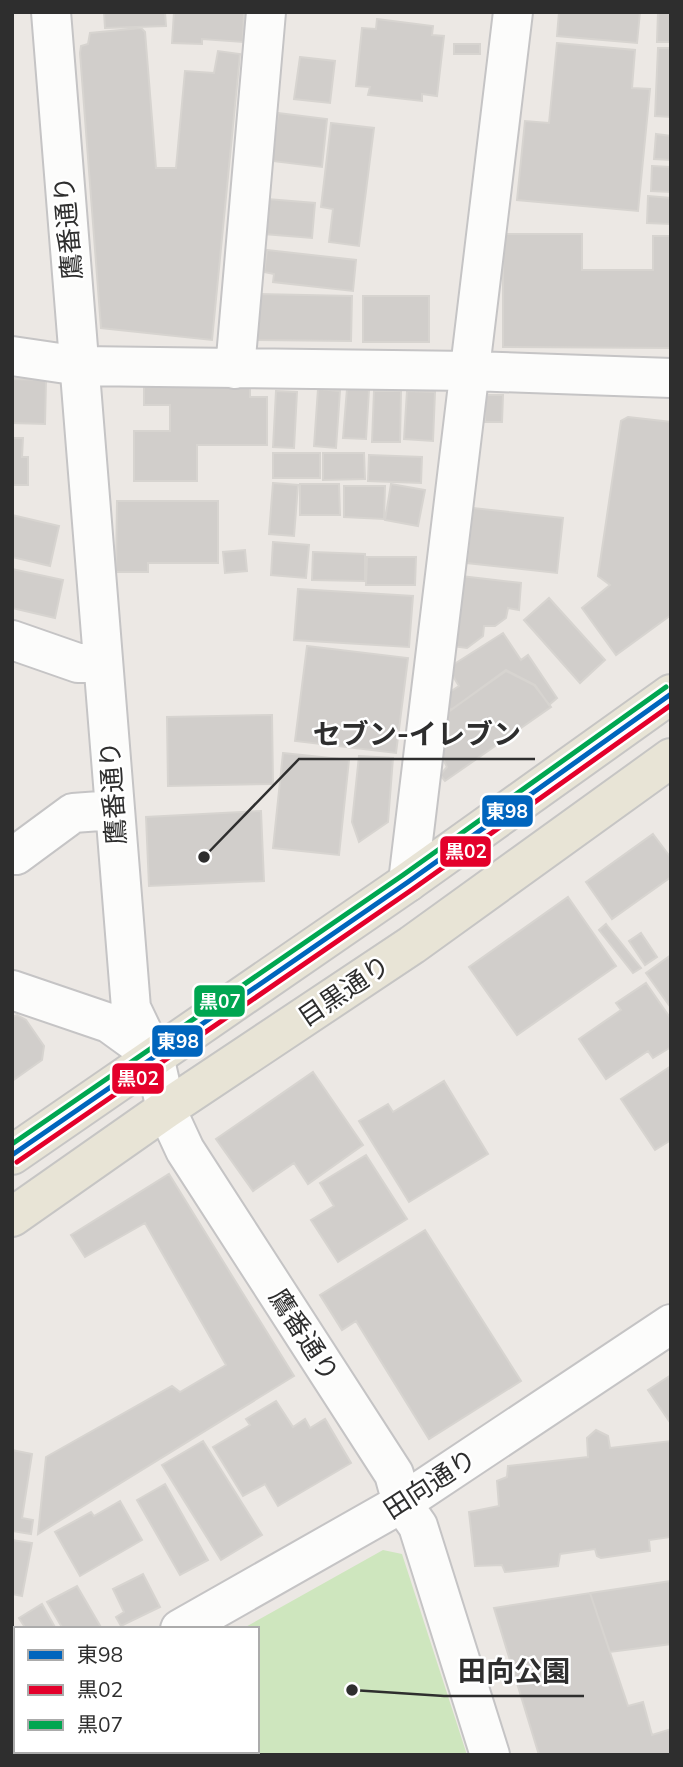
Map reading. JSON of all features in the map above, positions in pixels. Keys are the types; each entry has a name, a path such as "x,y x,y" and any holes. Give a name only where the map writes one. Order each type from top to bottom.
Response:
{"main road":[{"name":"目黒通り","path":"12,1154 408,881 671,694"},
{"name":"目黒通り","path":"12,1217 166,1109 412,945 671,758"}],"street":[{"name":"鷹番通り","path":"51,12 131,1007 154,1056 166,1109 185,1150 394,1474 402,1503 418,1526 490,1755"},
{"path":"235,369 266,12"},
{"path":"408,881 513,12"},
{"path":"12,356 79,366 471,371 671,378"},
{"path":"12,640 78,663 103,663"},
{"path":"16,855 73,813 114,810"},
{"path":"13,991 109,1023 154,1056"},
{"name":"田向通り","path":"184,1627 402,1503 671,1324"}],"green space":[{"path":"383,1550 402,1554 467,1755 32,1753 259,1753 259,1627 246,1627"}],"building":[{"path":"104,12 165,12 166,26 105,28"},
{"path":"174,12 244,12 243,42 202,39 202,44 172,43"},
{"path":"559,12 640,12 637,43 557,36"},
{"path":"658,12 671,12 671,42 657,42"},
{"path":"377,19 433,26 432,35 444,36 437,96 422,94 422,101 368,95 370,87 356,86 362,28 376,29"},
{"path":"141,28 145,32 156,168 176,168 185,71 214,73 218,51 240,54 212,340 101,328 80,53 81,46 88,44 90,33"},
{"path":"557,43 635,50 632,88 650,89 638,211 517,200 525,121 549,123"},
{"path":"454,44 480,44 480,54 454,54"},
{"path":"658,48 671,48 671,117 655,116"},
{"path":"300,57 335,61 330,103 294,99"},
{"path":"278,113 327,119 322,167 272,161"},
{"path":"331,123 374,128 359,246 329,242 333,209 321,207"},
{"path":"656,134 671,136 671,160 654,159"},
{"path":"652,166 671,167 671,192 651,191"},
{"path":"648,196 671,198 671,224 647,223"},
{"path":"267,199 315,203 312,238 264,234"},
{"path":"503,234 582,234 582,270 653,270 653,236 671,236 671,348 503,347"},
{"path":"267,250 356,260 353,291 273,282 274,274 264,272"},
{"path":"258,294 352,296 351,341 258,340"},
{"path":"363,296 429,296 429,342 363,342"},
{"path":"12,379 46,380 45,424 12,423"},
{"path":"144,380 250,384 250,397 267,397 267,445 197,445 197,481 134,481 134,431 170,431 170,405 144,405"},
{"path":"318,389 340,391 336,448 314,446"},
{"path":"347,389 369,390 366,439 343,438"},
{"path":"276,391 297,392 294,448 273,447"},
{"path":"374,391 401,391 400,442 372,442"},
{"path":"407,391 435,392 433,441 404,439"},
{"path":"485,395 503,395 502,422 485,422"},
{"path":"628,417 671,422 671,615 616,655 582,608 610,585 598,576 621,421"},
{"path":"12,438 23,438 22,457 28,457 28,485 12,485"},
{"path":"273,453 320,453 320,478 273,478"},
{"path":"323,453 364,453 365,479 323,480"},
{"path":"369,455 422,457 421,483 368,481"},
{"path":"273,483 298,485 294,536 269,534"},
{"path":"300,484 339,484 340,515 300,515"},
{"path":"391,484 425,490 418,526 385,520"},
{"path":"344,486 385,486 384,519 344,517"},
{"path":"117,501 218,501 218,563 148,563 148,572 116,572"},
{"path":"473,508 563,518 557,573 467,563"},
{"path":"12,515 59,526 50,566 12,557"},
{"path":"273,542 309,545 306,578 271,575"},
{"path":"245,550 247,571 225,573 223,552"},
{"path":"313,552 365,554 365,581 312,580"},
{"path":"367,557 416,557 415,585 366,585"},
{"path":"12,569 63,580 55,618 12,608"},
{"path":"461,576 521,583 519,610 508,608 506,618 495,626 484,626 483,636 467,648 451,646"},
{"path":"298,589 413,596 409,647 294,640"},
{"path":"549,598 605,660 580,683 524,620"},
{"path":"503,633 521,660 528,655 557,698 549,705 535,685 506,670 451,710 442,697 459,686 448,668"},
{"path":"307,646 408,658 396,753 295,741"},
{"path":"506,671 534,685 551,707 445,781 440,775 447,767 439,751 444,719 448,712"},
{"path":"272,715 273,784 168,786 167,717"},
{"path":"283,753 349,760 339,855 273,848"},
{"path":"359,756 393,758 388,822 359,842 352,822"},
{"path":"261,811 264,881 149,886 146,817"},
{"path":"653,834 671,858 671,877 612,919 586,882"},
{"path":"568,897 616,966 517,1035 469,967"},
{"path":"606,924 641,968 633,973 599,930"},
{"path":"641,933 657,957 645,965 629,941"},
{"path":"671,955 671,1008 646,973"},
{"path":"646,983 671,1019 671,1047 653,1058 648,1051 606,1079 579,1039 621,1010 616,1003"},
{"path":"17,1015 26,1020 44,1046 42,1060 12,1081 12,1017"},
{"path":"671,1066 671,1140 655,1150 621,1099"},
{"path":"313,1072 363,1145 308,1184 294,1163 253,1191 216,1139"},
{"path":"444,1081 488,1154 409,1202 359,1121 388,1104 393,1112"},
{"path":"366,1155 407,1219 338,1262 311,1220 334,1206 320,1183"},
{"path":"169,1174 294,1376 38,1534 46,1457 172,1386 180,1392 226,1365 145,1223 85,1257 71,1235"},
{"path":"425,1230 521,1381 429,1439 356,1321 342,1330 320,1295"},
{"path":"671,1375 671,1419 669,1421 648,1390"},
{"path":"276,1401 293,1427 305,1419 310,1428 325,1419 351,1463 278,1506 265,1484 243,1496 213,1447 250,1425 246,1419"},
{"path":"596,1430 608,1436 610,1448 671,1441 671,1537 649,1540 650,1551 601,1558 597,1556 595,1549 560,1554 558,1566 505,1572 502,1565 475,1566 469,1512 499,1506 497,1481 507,1477 508,1466 588,1457 587,1438"},
{"path":"203,1441 262,1535 221,1560 162,1465"},
{"path":"12,1450 32,1454 22,1518 33,1520 31,1534 12,1531"},
{"path":"165,1484 208,1560 180,1575 137,1500"},
{"path":"120,1501 142,1540 80,1576 55,1532 91,1512 94,1516"},
{"path":"12,1540 32,1543 22,1596 12,1594"},
{"path":"143,1574 160,1607 121,1626 116,1617 124,1612 113,1589"},
{"path":"671,1581 671,1644 610,1652 590,1593"},
{"path":"77,1586 101,1627 62,1627 47,1602"},
{"path":"590,1593 628,1706 643,1702 652,1735 671,1729 671,1755 539,1755 494,1608"},
{"path":"42,1604 55,1627 25,1627 19,1618"}],"transit line":[{"name":"黒07","path":"12,1144 403,875 666,687"},
{"name":"東98","path":"12,1155 408,882 671,694"},
{"name":"黒02","path":"17,1162 413,889 671,705"}],"place":[{"name":"セブン-イレブン","path":"204,857"},
{"name":"田向公園","path":"352,1690"}]}
